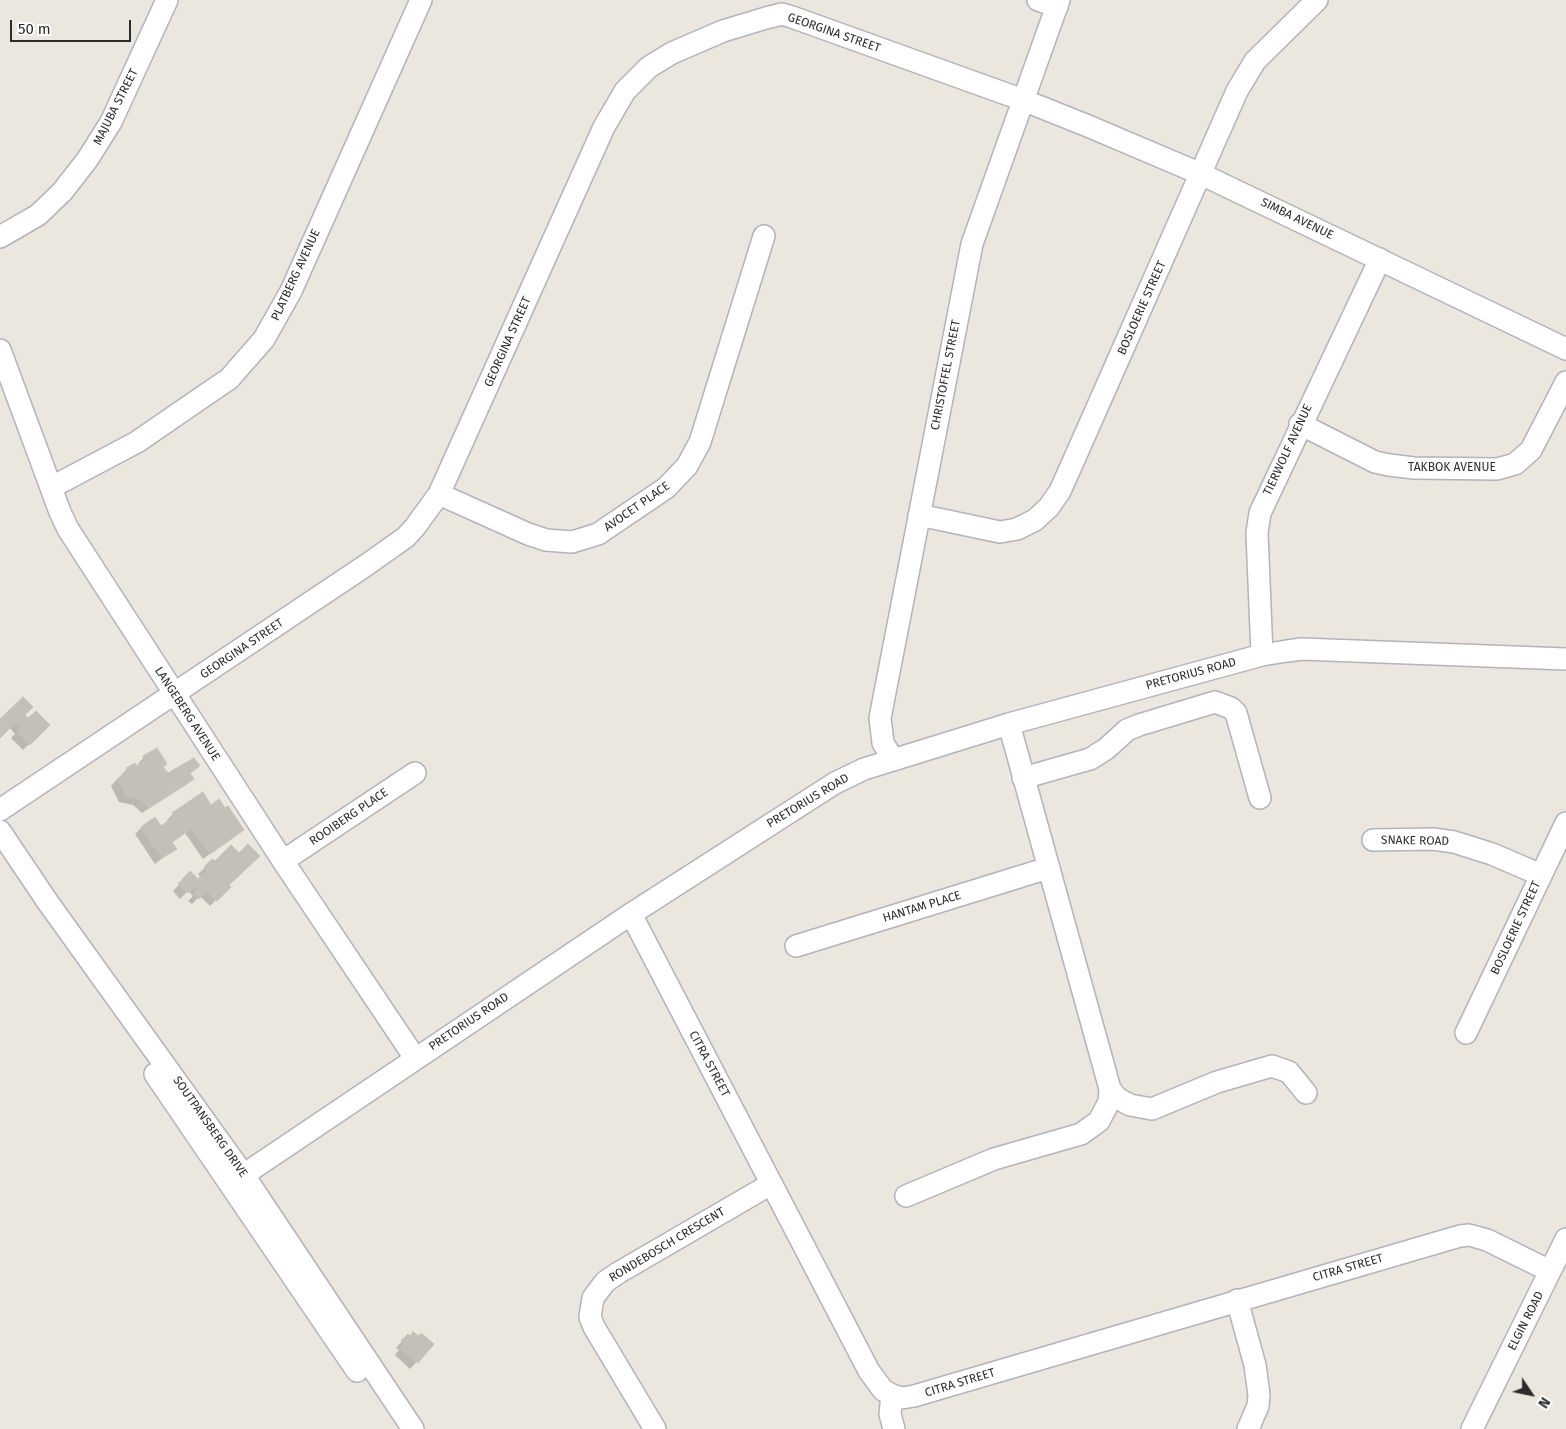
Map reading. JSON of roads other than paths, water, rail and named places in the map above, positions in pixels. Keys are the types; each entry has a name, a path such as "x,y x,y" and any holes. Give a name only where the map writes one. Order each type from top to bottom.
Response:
{"street":[{"name":"MAJUBA STREET","path":"0,237 38,216 62,192 87,160 111,122 167,0"},
{"name":"PLATBERG AVENUE","path":"52,487 137,442 229,379 264,339 291,291 421,0"},
{"name":"BOSLOERIE STREET","path":"919,515 1000,532 1017,529 1035,520 1049,507 1060,491 1246,76 1256,62 1317,0"},
{"name":"CHRISTOFFEL STREET","path":"893,759 883,743 880,718 972,244 1023,100 1051,2"},
{"name":"GEORGINA STREET","path":"0,810 175,695 406,537 426,514 439,494 604,127 625,91 649,67 672,53 784,7 1023,100"},
{"name":"SIMBA AVENUE","path":"1023,100 1201,174 1566,349"},
{"name":"AVOCET PLACE","path":"439,494 528,534 546,540 572,542 598,534 666,488 687,466 700,442 764,236"},
{"name":"TIERWOLF AVENUE","path":"1262,655 1258,533 1260,513 1300,424 1380,259"},
{"name":"LANGEBERG AVENUE","path":"0,350 68,529 283,861 415,1058"},
{"name":"TAKBOK AVENUE","path":"1300,424 1375,462 1389,465 1414,468 1506,467 1523,459 1531,450 1566,382"},
{"name":"PRETORIUS ROAD","path":"236,1179 630,914 835,783 864,769 1009,724 1262,655 1302,649 1566,659"},
{"path":"1023,778 1090,759 1106,749 1127,730 1139,724 1215,702 1231,708 1236,713 1260,798"},
{"path":"906,1196 994,1159 1051,1145 1081,1134 1099,1122 1109,1102 1110,1090 1009,724"},
{"name":"ROOIBERG PLACE","path":"283,861 415,773"},
{"path":"0,789 26,794"},
{"name":"BOSLOERIE STREET","path":"1466,1033 1566,822"},
{"name":"SOUTPANSBERG DRIVE","path":"0,830 328,1316 400,1429"},
{"name":"SNAKE ROAD","path":"1373,840 1433,839 1454,842 1492,854 1541,875"},
{"name":"SOUTPANSBERG DRIVE","path":"0,853 236,1179"},
{"name":"HANTAM PLACE","path":"796,946 1048,868"},
{"name":"CITRA STREET","path":"630,914 869,1371 883,1390 892,1395 902,1398 914,1396 1460,1236 1469,1235 1487,1240 1550,1272"},
{"path":"1110,1090 1117,1098 1130,1105 1152,1109 1217,1082 1272,1066 1289,1072 1306,1093"},
{"name":"RONDEBOSCH CRESCENT","path":"655,1429 594,1327 590,1317 593,1298 605,1282 618,1273 771,1184"},
{"name":"ELGIN ROAD","path":"1472,1429 1566,1240"},
{"path":"1237,1300 1255,1366 1259,1395 1258,1406 1248,1429"},
{"name":"SOUTPANSBERG DRIVE","path":"343,1340 413,1429"},
{"path":"892,1395 890,1414 894,1429"}]}
